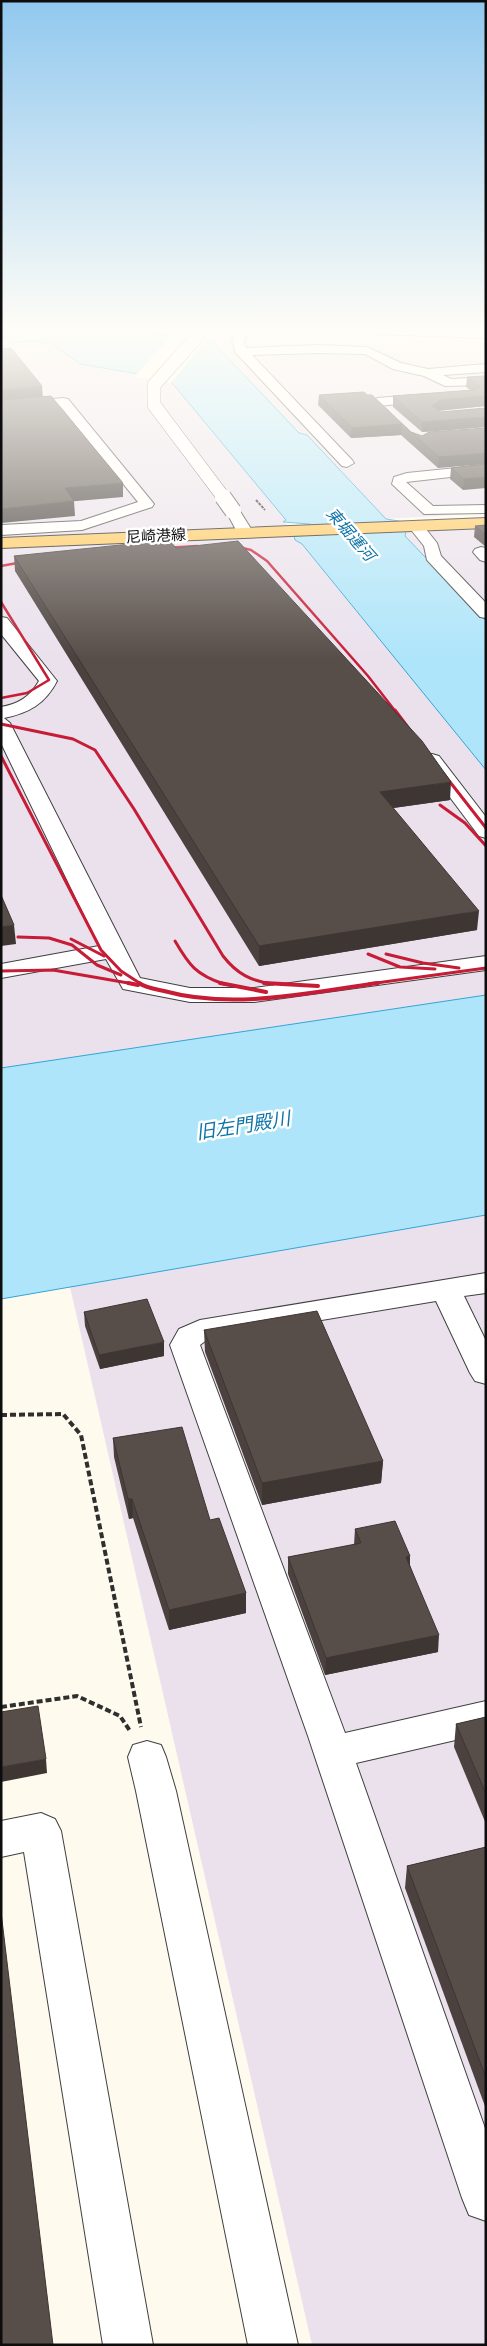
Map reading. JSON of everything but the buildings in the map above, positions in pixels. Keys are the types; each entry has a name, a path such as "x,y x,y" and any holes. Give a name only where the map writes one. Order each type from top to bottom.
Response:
{"main road":[{"path":"410,526 486,523"},
{"name":"尼崎港線","path":"1,543 410,526"}],"street":[{"path":"1,530 82,525 147,504 95,440"},
{"path":"180,440 233,511 245,532"},
{"path":"326,440 347,463"},
{"path":"486,470 407,477 399,480 399,484 429,511 486,509"},
{"path":"410,526 432,546 433,557 486,613"},
{"path":"486,552 481,552 486,557"},
{"path":"1,622 48,681 42,695 25,707 1,712"},
{"path":"1,723 131,984 190,995 254,995 486,963"},
{"path":"432,760 486,832"},
{"path":"1,971 113,951"},
{"path":"486,1283 200,1330 190,1336 185,1345 333,1752 486,2198"},
{"path":"446,1290 486,1373"},
{"path":"333,1752 486,1717"},
{"path":"147,1757 156,1791 273,2345"},
{"path":"1,1839 41,1831 128,2345"}],"path":[{"path":"1,1415 63,1414 81,1435 147,1757"},
{"path":"1,1707 77,1696 120,1716 147,1757"}],"shaded area":[{"path":"1,440 220,440 286,520 284,523 287,524 295,540 302,544 486,770 486,995 1,1068"},
{"path":"312,440 486,440 486,513 386,519"},
{"path":"486,528 486,621 405,536 406,531"},
{"path":"486,1215 486,2345 312,2345 70,1287"}],"water":[{"name":"東堀運河","path":"220,440 312,440 386,519 399,521 406,531 405,536 486,621 486,770 302,544 295,540 294,536 314,535 310,524 283,522 286,520"},
{"name":"旧左門殿川","path":"486,995 486,1215 1,1299 1,1068"}],"railway":[{"path":"230,545 251,550 267,561 368,676 396,712"},
{"path":"163,548 197,546"},
{"path":"1,566 28,561"},
{"path":"1,602 49,680 27,693 1,698"},
{"path":"395,710 413,734"},
{"path":"1,724 73,739 95,750 134,809 223,956 245,976 270,983"},
{"path":"1,756 101,950 121,971 141,984"},
{"path":"443,773 486,828"},
{"path":"440,805 465,823 486,846"},
{"path":"18,937 49,938 72,945 97,965 121,975"},
{"path":"71,939 104,956"},
{"path":"175,941 194,968 206,977 222,983"},
{"path":"368,954 400,967 435,969"},
{"path":"386,954 423,963 459,968"},
{"path":"369,984 486,968"},
{"path":"1,971 53,970 134,984"},
{"path":"128,983 138,985"},
{"path":"222,983 266,992"},
{"path":"264,983 270,983"},
{"path":"270,983 318,986"},
{"path":"141,984 190,997 244,999 298,995 378,983"}]}
